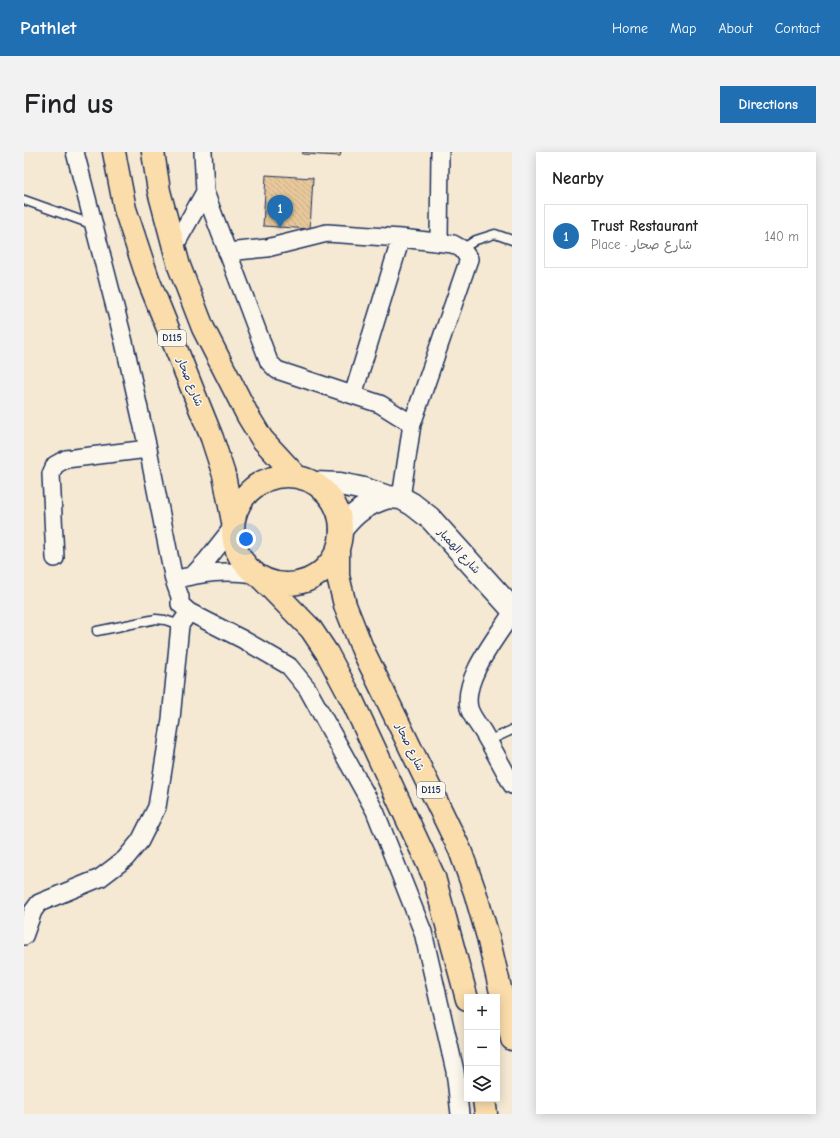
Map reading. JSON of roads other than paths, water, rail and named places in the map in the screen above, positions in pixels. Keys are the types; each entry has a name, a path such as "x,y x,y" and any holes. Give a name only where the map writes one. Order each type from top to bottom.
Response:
{"main road":[{"name":"شارع صحار","path":"114,152 125,209 148,279 212,438 224,475 233,525"},
{"name":"D115","path":"153,152 159,191 179,266 203,328 248,416 262,439 306,480 329,495 338,511 339,539 328,565 314,577 296,583 277,583 258,576"},
{"name":"D115","path":"306,480 280,476 263,482 249,492 239,506 233,525 234,541 238,554 246,565 311,629 328,653 352,700 434,877 466,994"},
{"name":"شارع صحار","path":"339,539 338,576 345,605 362,648 460,850 475,892 488,938 512,1038"},
{"path":"484,1102 486,1114"}],"street":[{"path":"24,936 32,911 39,903 100,878 125,859 140,841 157,806 185,618 174,580 148,449 124,342 75,152"},
{"path":"203,152 205,192 269,362 277,370 380,404 412,424"},
{"path":"439,242 440,152"},
{"path":"174,246 205,192"},
{"path":"227,252 267,248 327,233 401,238 453,244 462,249 469,259 412,424 394,498 374,502 361,509 350,518 339,539"},
{"path":"353,395 401,238"},
{"path":"55,558 51,474 55,465 66,459 148,449"},
{"name":"شارع الهمبار","path":"306,480 340,484 364,489 412,504 430,518 512,609"},
{"path":"193,575 207,560 233,525"},
{"path":"174,580 193,575 221,571 235,571 258,576"},
{"path":"512,613 474,672 469,686 468,697 469,709 512,785"},
{"path":"185,618 242,639 289,666 307,688 375,811 423,932 455,1071 460,1114"}],"lane":[{"path":"24,200 94,225"},
{"path":"462,249 476,240 495,234 512,240"},
{"path":"97,631 156,619 165,620 185,618"},
{"path":"488,741 512,730"}],"place":[{"name":"Trust Restaurant","path":"280,228"}]}
